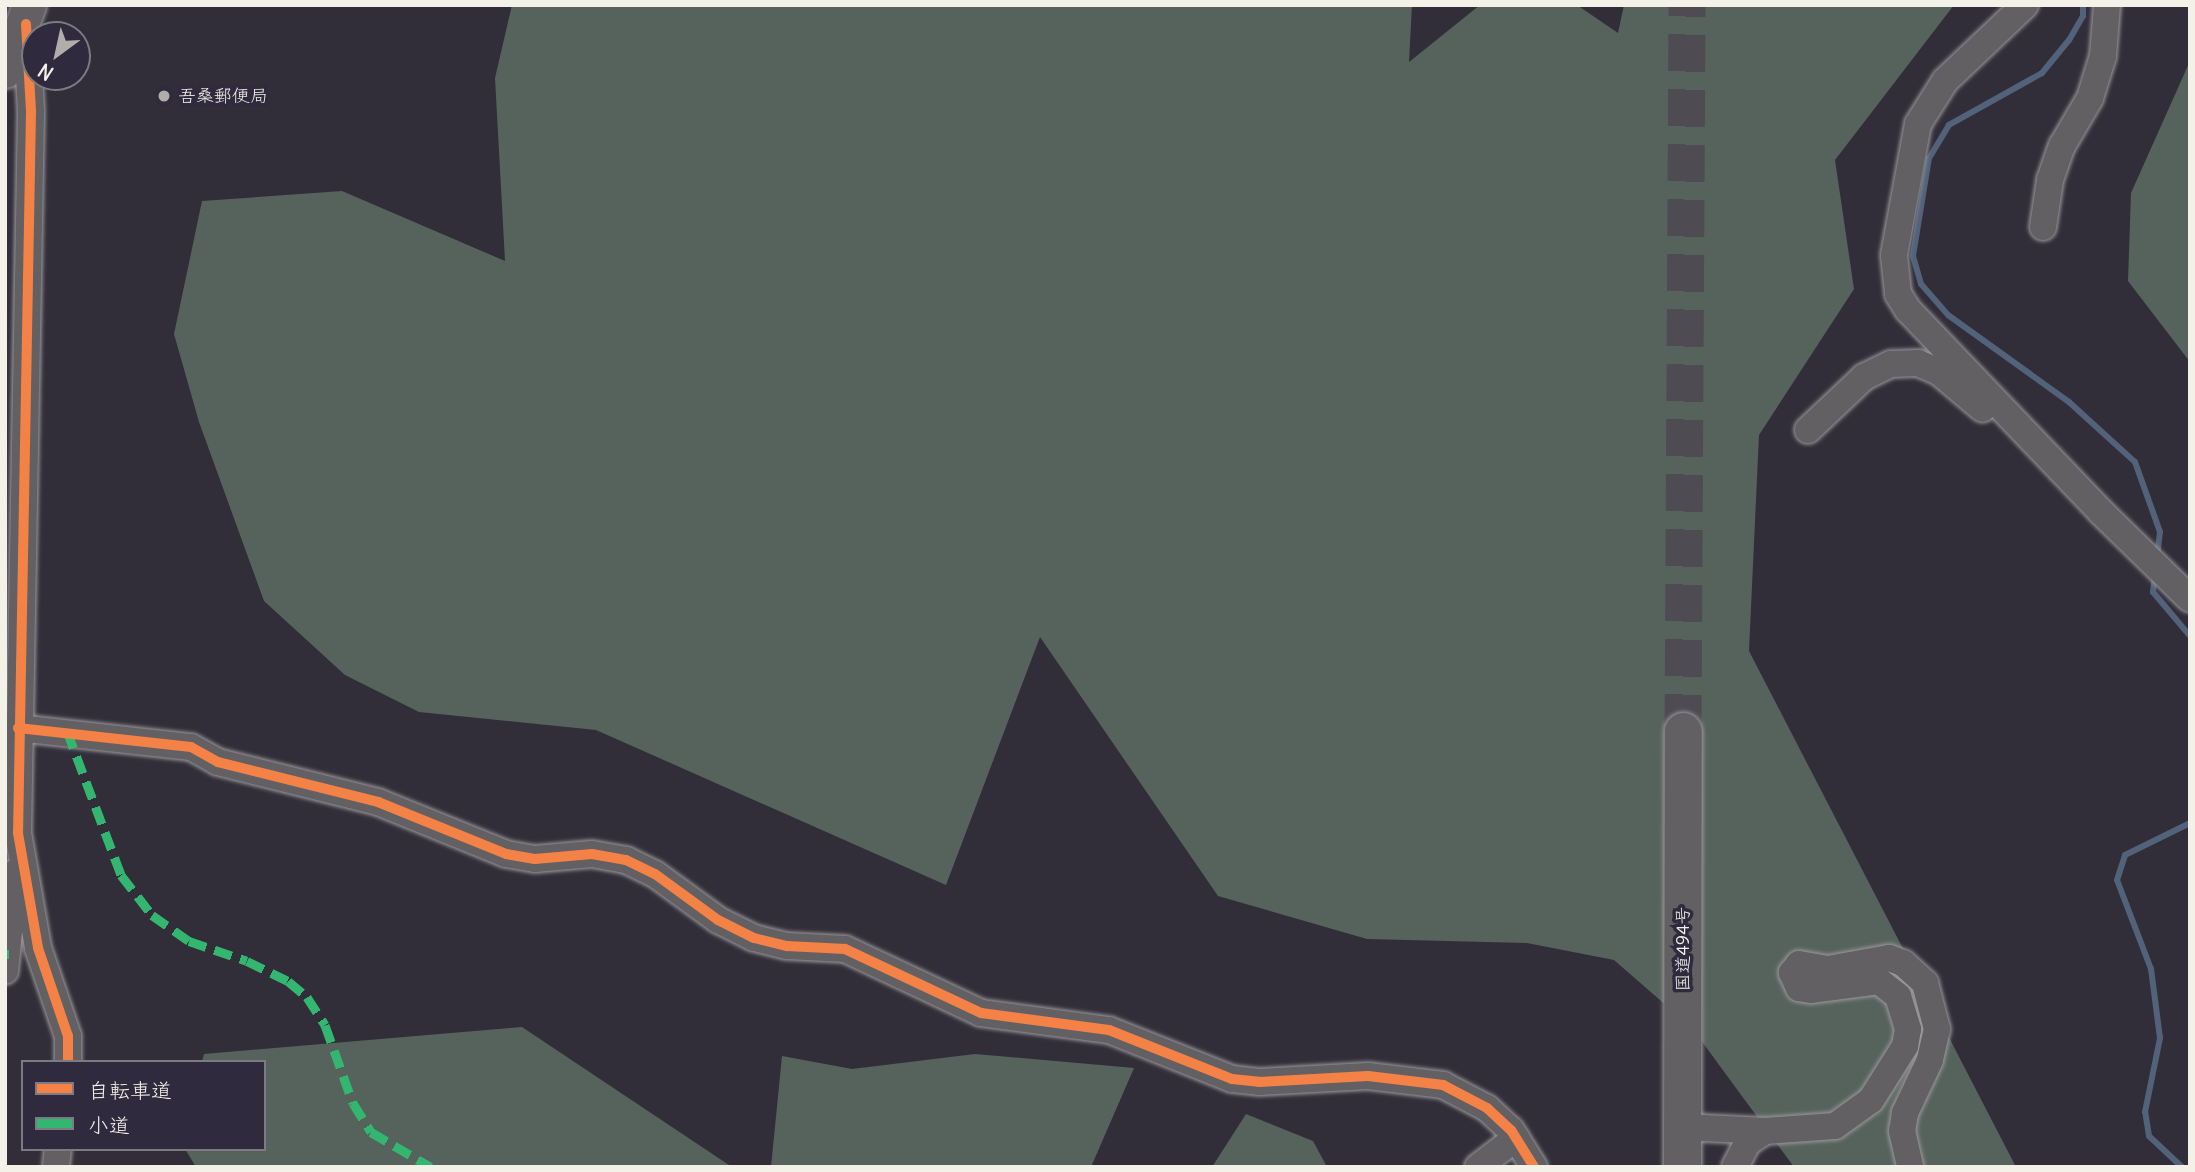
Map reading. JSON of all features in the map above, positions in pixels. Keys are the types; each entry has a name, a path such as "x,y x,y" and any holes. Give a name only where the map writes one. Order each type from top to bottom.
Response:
{"highway":[{"name":"国道494号","path":"1682,1167 1683,731"}],"main road":[{"path":"5,71 28,15"}],"street":[{"path":"2025,5 1945,81 1918,124 1894,255 1898,293 1908,310 2190,598"},
{"path":"2043,228 2054,169 2090,97 2103,56 2107,5"},
{"path":"5,971 18,833 18,728 13,588 17,186 28,15"},
{"path":"1808,430 1864,377 1891,364 1918,363 1939,372 1995,419 2005,411"},
{"path":"18,728 191,747 218,762 389,806 506,853 535,859 592,854 626,860 655,874 718,920 754,937 860,954 981,1013 1109,1030 1232,1079 1424,1080 1451,1088 1487,1108 1516,1138 1534,1167"},
{"path":"18,833 38,948 68,1036 68,1060"},
{"path":"1683,1127 1765,1131 1820,1129 1849,1119 1871,1100 1898,1062 1908,1029 1905,1009 1889,985 1864,981 1811,990 1799,988 1792,973 1799,964 1828,969 1889,958 1903,962 1924,983 1937,1029 1930,1060 1905,1113 1902,1131 1910,1167"},
{"path":"1735,1167 1746,1143 1765,1131"},
{"path":"1478,1167 1516,1138"}],"shaded area":[{"path":"512,5 1412,5 1409,62 1480,5 1577,5 1618,33 1624,5 1954,5 1835,160 1854,289 1759,435 1749,651 2016,1167 1794,1167 1692,1028 1614,960 1527,943 1367,939 1218,896 1040,637 946,885 596,730 419,712 345,675 264,601 199,422 174,334 202,201 342,191 505,261 495,78"},
{"path":"2190,61 2190,362 2128,281 2131,193"},
{"path":"522,1027 732,1167 196,1167 186,1151 266,1151 266,1060 202,1060 204,1054"},
{"path":"975,1054 1134,1068 1091,1167 771,1167 782,1056 852,1069"},
{"path":"1246,1114 1313,1141 1327,1167 1212,1167"}],"waterway":[{"path":"2083,5 2083,16 2069,40 2042,73 1949,125 1929,158 1913,256 1921,284 1948,315 2069,402 2135,462 2160,532 2157,557"},
{"path":"2155,575 2153,592 2190,636"},
{"path":"2182,1167 2149,1136 2145,1112 2160,1038 2151,969 2117,880 2125,855 2190,823"}],"tunnel":[{"path":"1683,731 1687,5"}],"marked path":[{"path":"67,731 121,875 152,915 189,941 247,961 288,981 307,997 325,1025 353,1103 371,1132 431,1167"}],"cycle path":[{"path":"30,91 18,833 38,948 68,1036 68,1060"},
{"path":"18,728 191,747 218,762 378,802 506,854 535,859 592,854 626,860 655,874 718,920 754,938 787,946 845,949 981,1013 1109,1030 1232,1079 1259,1082 1368,1076 1443,1085 1487,1108 1511,1130 1534,1167"}],"place":[{"name":"吾桑郵便局","path":"164,96"}]}
